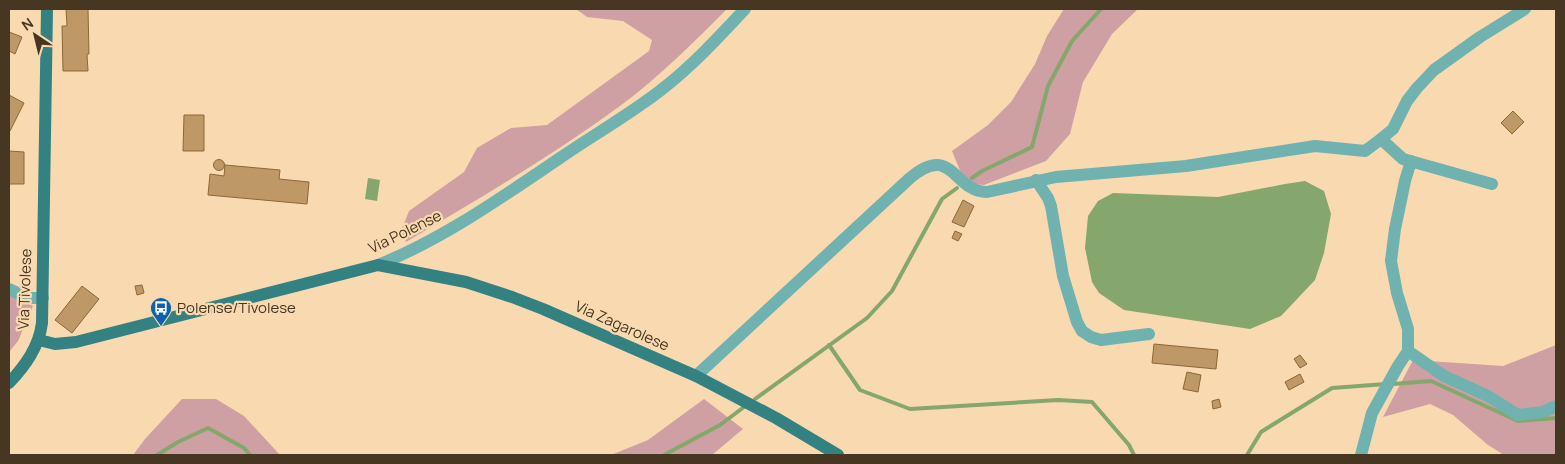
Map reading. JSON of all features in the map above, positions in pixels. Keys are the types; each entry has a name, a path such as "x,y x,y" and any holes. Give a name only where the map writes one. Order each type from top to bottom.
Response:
{"main road":[{"name":"Via Tivolese","path":"38,340 42,323 43,298 47,9"},
{"name":"Via Polense","path":"38,340 55,344 76,342 378,265"},
{"name":"Via Zagarolese","path":"378,265 441,276 512,297 696,376 776,418 838,455"},
{"path":"9,383 25,364 38,340"}],"street":[{"name":"Via Polense","path":"378,265 408,252 493,203 632,110 685,70 745,9"},
{"path":"696,376 910,178 924,168 941,165 955,173 973,189 982,192 1056,177 1186,166 1315,146 1365,151 1393,129 1407,101 1434,70 1467,46 1525,9"},
{"path":"1381,139 1403,159 1492,184"},
{"path":"1360,455 1372,413 1408,351 1408,329 1397,293 1391,261 1395,229 1411,161"},
{"path":"1036,180 1051,206 1063,276 1077,322 1082,331 1091,337 1101,340 1149,334"},
{"path":"9,289 28,298 43,298"},
{"path":"1408,351 1444,376 1488,396 1518,415 1543,412 1556,406"}],"shaded area":[{"path":"576,9 727,9 662,72 620,106 541,160 406,242 401,231 409,211 464,172 477,148 511,128 547,125 649,51 652,40 623,21 587,17"},
{"path":"1064,9 1138,9 1112,34 1083,82 1070,134 1046,161 984,185 973,184 961,173 952,151 988,125 1011,102 1035,64 1047,36"},
{"path":"368,178 380,180 377,201 365,199"},
{"path":"1305,181 1324,191 1331,214 1324,253 1315,280 1281,316 1250,329 1124,310 1099,293 1092,282 1085,248 1088,216 1098,201 1113,193 1218,197"},
{"path":"9,294 33,306 18,341 9,352"},
{"path":"1556,345 1556,455 1504,455 1488,445 1453,415 1430,404 1383,417 1413,360 1503,366"},
{"path":"182,399 216,399 244,416 280,455 133,455 145,439"},
{"path":"704,399 743,429 712,455 611,455 648,440"}],"building":[{"path":"66,9 88,9 88,71 63,71 62,26 67,26"},
{"path":"9,32 22,37 15,54 9,51"},
{"path":"9,95 24,103 10,131 9,131"},
{"path":"1513,111 1524,122 1512,134 1501,123"},
{"path":"184,115 204,115 204,151 183,151"},
{"path":"9,151 24,152 24,184 9,184"},
{"path":"217,160 221,160 224,165 223,169 217,170 214,167 214,163"},
{"path":"225,165 280,170 279,179 309,182 307,204 208,195 210,174 224,176"},
{"path":"963,200 974,206 964,227 952,222"},
{"path":"955,231 962,234 958,241 952,238"},
{"path":"142,285 144,293 137,295 135,286"},
{"path":"82,286 99,299 72,333 55,320"},
{"path":"1154,344 1218,350 1216,369 1152,363"},
{"path":"1300,355 1307,364 1300,368 1294,359"},
{"path":"1187,372 1201,375 1198,392 1183,389"},
{"path":"1300,374 1304,382 1289,390 1285,382"},
{"path":"1219,399 1221,407 1213,409 1212,401"}],"waterway":[{"path":"972,178 982,171 1032,147 1048,86 1072,41 1101,9"},
{"path":"755,399 867,318 892,291 942,199 957,188"},
{"path":"829,345 860,390 910,409 1058,400 1092,402 1129,445 1134,455"},
{"path":"1393,384 1431,381 1518,421 1556,418"},
{"path":"1247,455 1261,432 1332,388 1386,384"},
{"path":"664,455 720,425 744,407"},
{"path":"157,455 178,442 208,428 244,448 250,455"}],"place":[{"name":"Polense/Tivolese","path":"161,327"}]}
